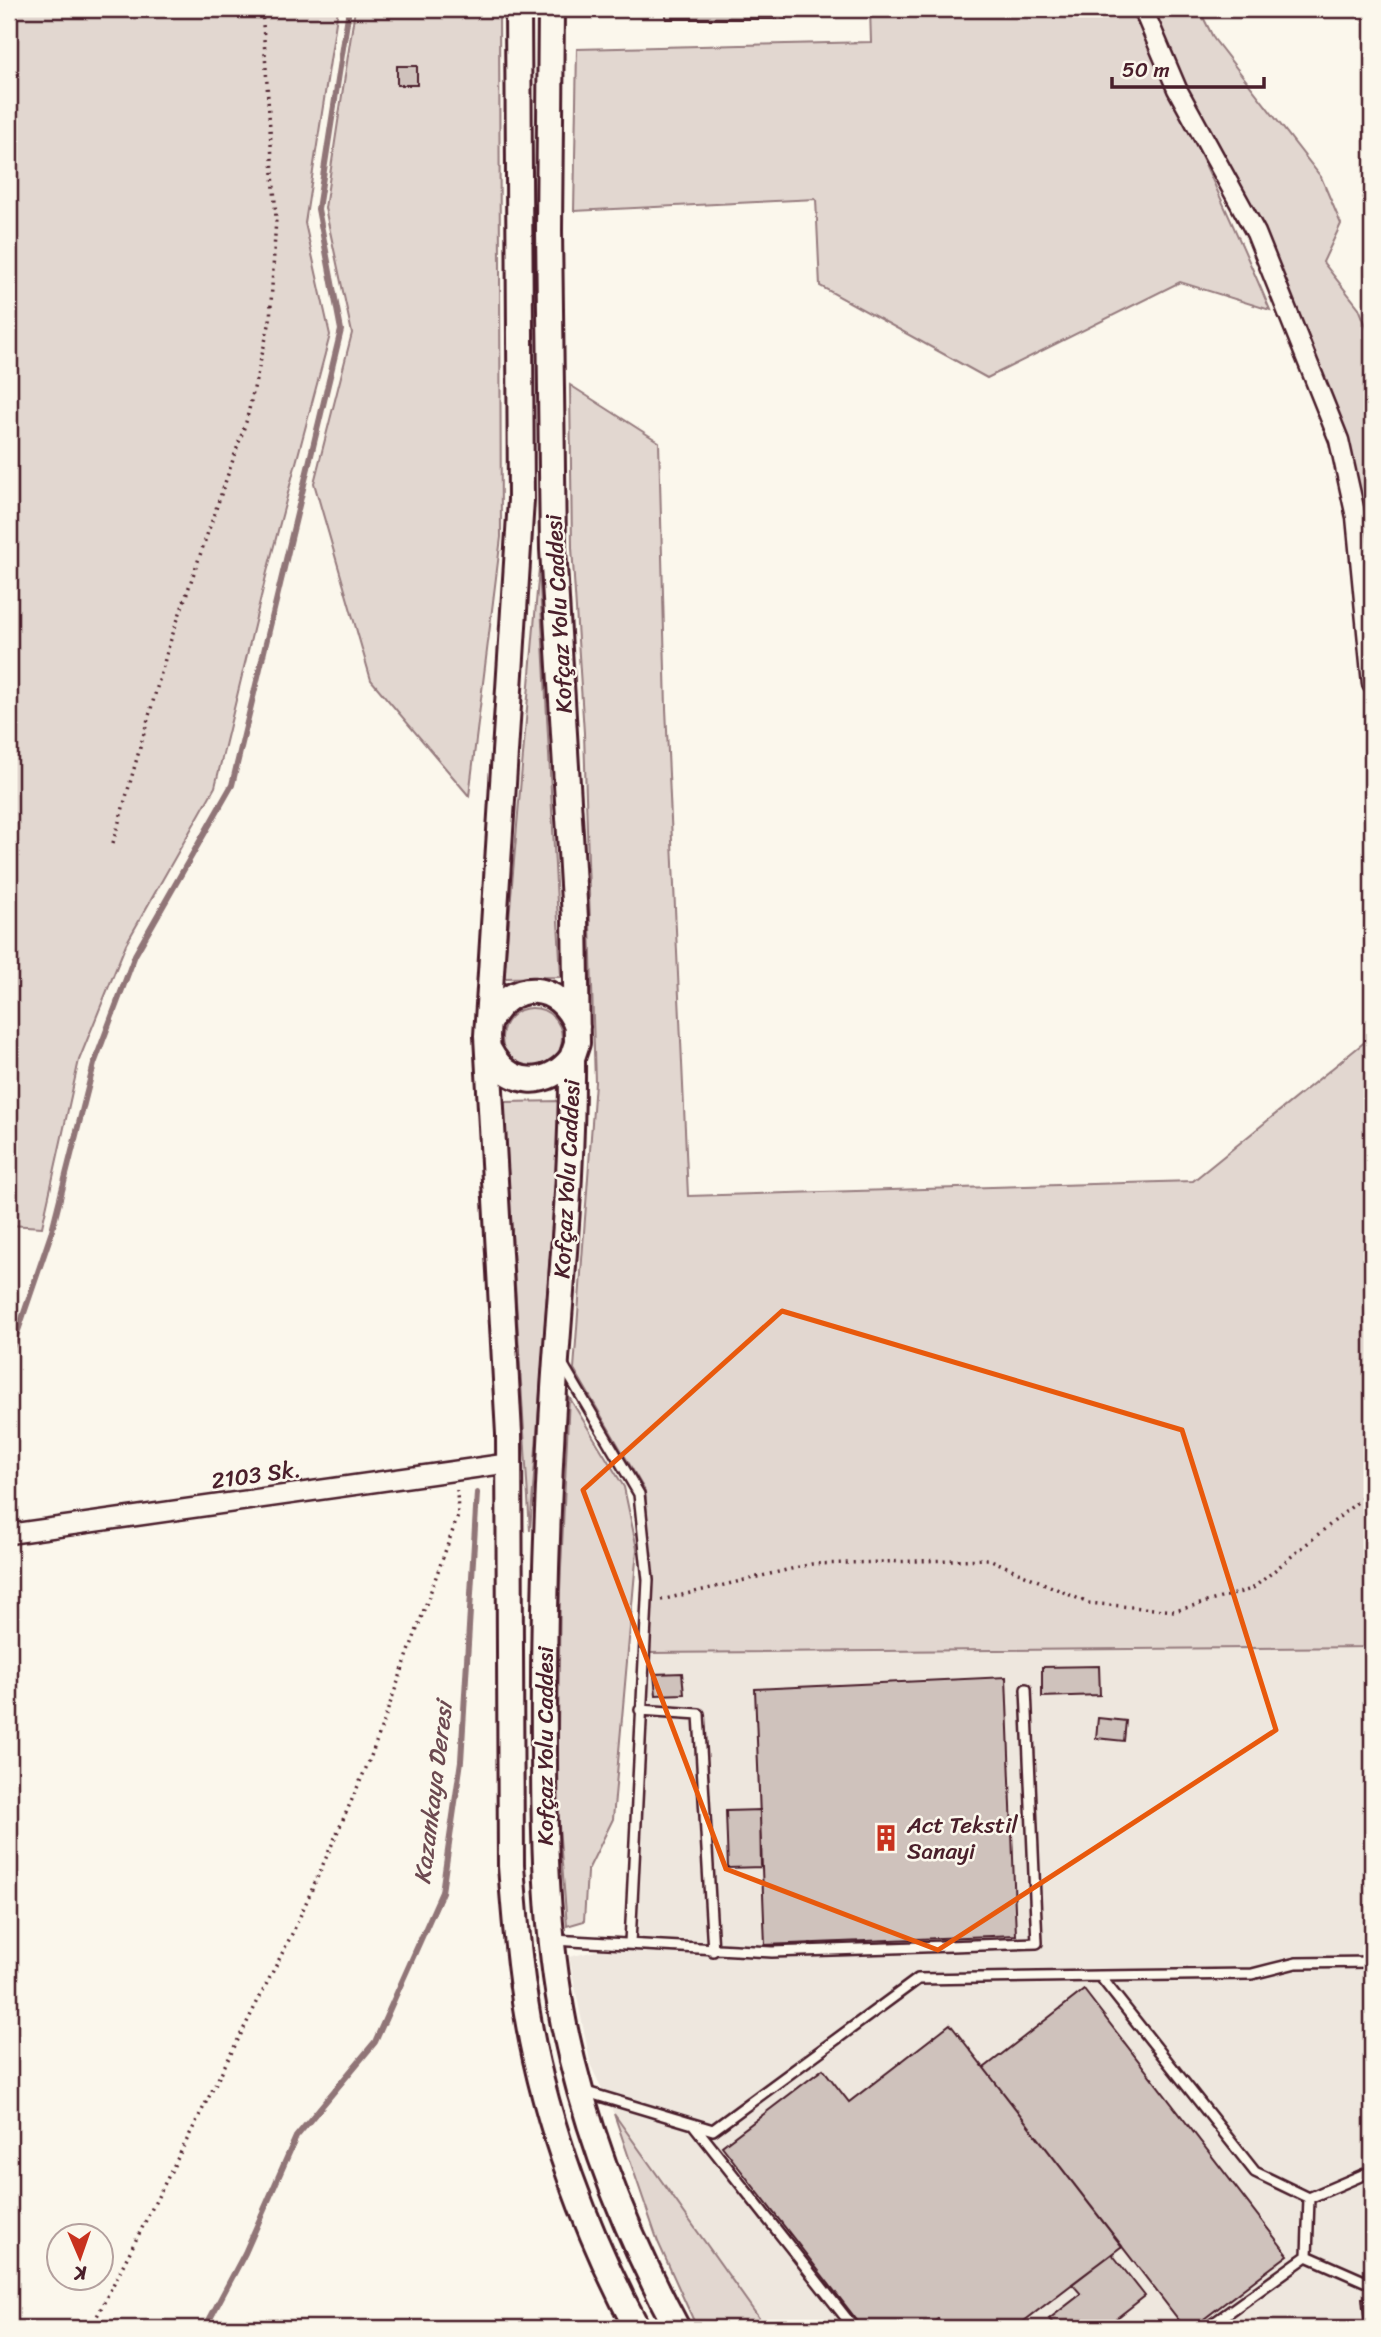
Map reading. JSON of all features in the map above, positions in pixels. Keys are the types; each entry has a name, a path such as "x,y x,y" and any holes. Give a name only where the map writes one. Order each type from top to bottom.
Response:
{"main road":[{"name":"Kofçaz Yolu Caddesi","path":"518,9 521,500 489,984 489,1050 510,1464 511,1866 516,1935 528,2020 543,2086 578,2191 617,2288 637,2328"},
{"name":"Kofçaz Yolu Caddesi","path":"551,9 549,230 553,549 569,793 578,1043 572,1058 568,1197 544,1599 544,1813 551,1940 564,2024 581,2091 610,2184 630,2234 677,2328"},
{"path":"489,1022 506,999 533,990 548,993 562,1001 572,1013 577,1027"},
{"path":"489,1050 506,1073 534,1081 549,1078 563,1070 572,1058"}],"street":[{"path":"1143,9 1177,89 1256,233 1339,440 1356,517 1372,684"},
{"name":"2103 Sk.","path":"9,1534 510,1464"}],"lane":[{"path":"557,1355 639,1494 648,1580 630,1943"},
{"path":"551,1940 630,1943 713,1951 772,1952 1037,1943 1026,1689"},
{"path":"640,1710 699,1714 713,1951"},
{"path":"581,2091 713,2130 918,1979 1252,1974 1296,1963 1372,1962"},
{"path":"1100,1976 1255,2172 1309,2198 1372,2171"},
{"path":"692,2124 854,2328"},
{"path":"1307,2256 1309,2198"},
{"path":"1307,2256 1364,2281 1372,2280"},
{"path":"1207,2328 1307,2256"}],"path":[{"path":"113,843 169,645 246,422 270,321 276,218 262,9"},
{"path":"91,2328 270,1979 370,1759 458,1516 456,1471"},
{"path":"646,1604 812,1564 989,1559 1088,1603 1175,1611 1252,1589 1372,1490"}],"highlighted area":[{"path":"782,1311 1182,1430 1276,1730 938,1950 726,1869 583,1490"}],"shaded area":[{"path":"9,9 338,9 305,223 330,335 267,572 215,787 126,944 79,1060 42,1227 9,1225"},
{"path":"355,9 499,9 501,537 469,796 371,680 314,483 352,333 325,208"},
{"path":"870,9 1137,9 1270,310 1180,282 987,378 820,286 816,199 574,211 577,49 871,42"},
{"path":"1154,9 1199,9 1214,39 1321,177 1341,224 1323,262 1359,308 1372,340 1372,572 1366,515 1346,435 1182,84"},
{"path":"570,385 659,442 666,708 688,1196 1193,1181 1372,1036 1372,1647 647,1653 652,1581 645,1491 574,1369 595,1082 584,733 572,547"},
{"path":"539,568 561,977 504,978"},
{"path":"532,1008 549,1013 557,1021 562,1038 557,1055 549,1063 532,1068 515,1063 507,1055 502,1038 507,1021 515,1013"},
{"path":"561,1101 530,1531 504,1102"},
{"path":"569,1397 624,1487 637,1549 613,1819 587,1872 584,1921 567,1926 557,1801 560,1590"},
{"path":"1372,1647 1372,2328 766,2328 614,2114 591,2066 569,1957 630,1943 647,1653"},
{"path":"614,2114 766,2328 697,2328 658,2242"}],"building":[{"path":"666,9 786,9 786,19 666,19"},
{"path":"397,66 417,66 417,85 397,85"},
{"path":"1099,1666 1100,1695 1042,1697 1042,1667"},
{"path":"682,1673 684,1694 656,1695 654,1674"},
{"name":"Act Tekstil Sanayi","path":"1006,1677 1016,1935 765,1945 755,1689"},
{"path":"1098,1718 1126,1721 1124,1741 1096,1738"},
{"path":"760,1810 761,1867 728,1868 726,1811"},
{"path":"1084,1990 1288,2255 1192,2328 1185,2328 984,2068"},
{"path":"950,2024 1122,2246 1015,2328 945,2328 938,2319 926,2328 863,2328 722,2146 823,2069 849,2102"},
{"path":"1112,2254 1145,2296 1104,2328 1057,2328 1049,2319 1081,2294 1072,2284"},
{"path":"1362,2298 1372,2298 1372,2328 1365,2328"}],"waterway":[{"path":"9,1357 51,1234 94,1064 135,955 232,785 341,330 318,209 349,9"},
{"name":"Kazankaya Deresi","path":"205,2328 245,2253 296,2137 375,2042 442,1892 461,1761 477,1493"}],"place":[{"name":"Act Tekstil Sanayi","path":"886,1838"}]}
